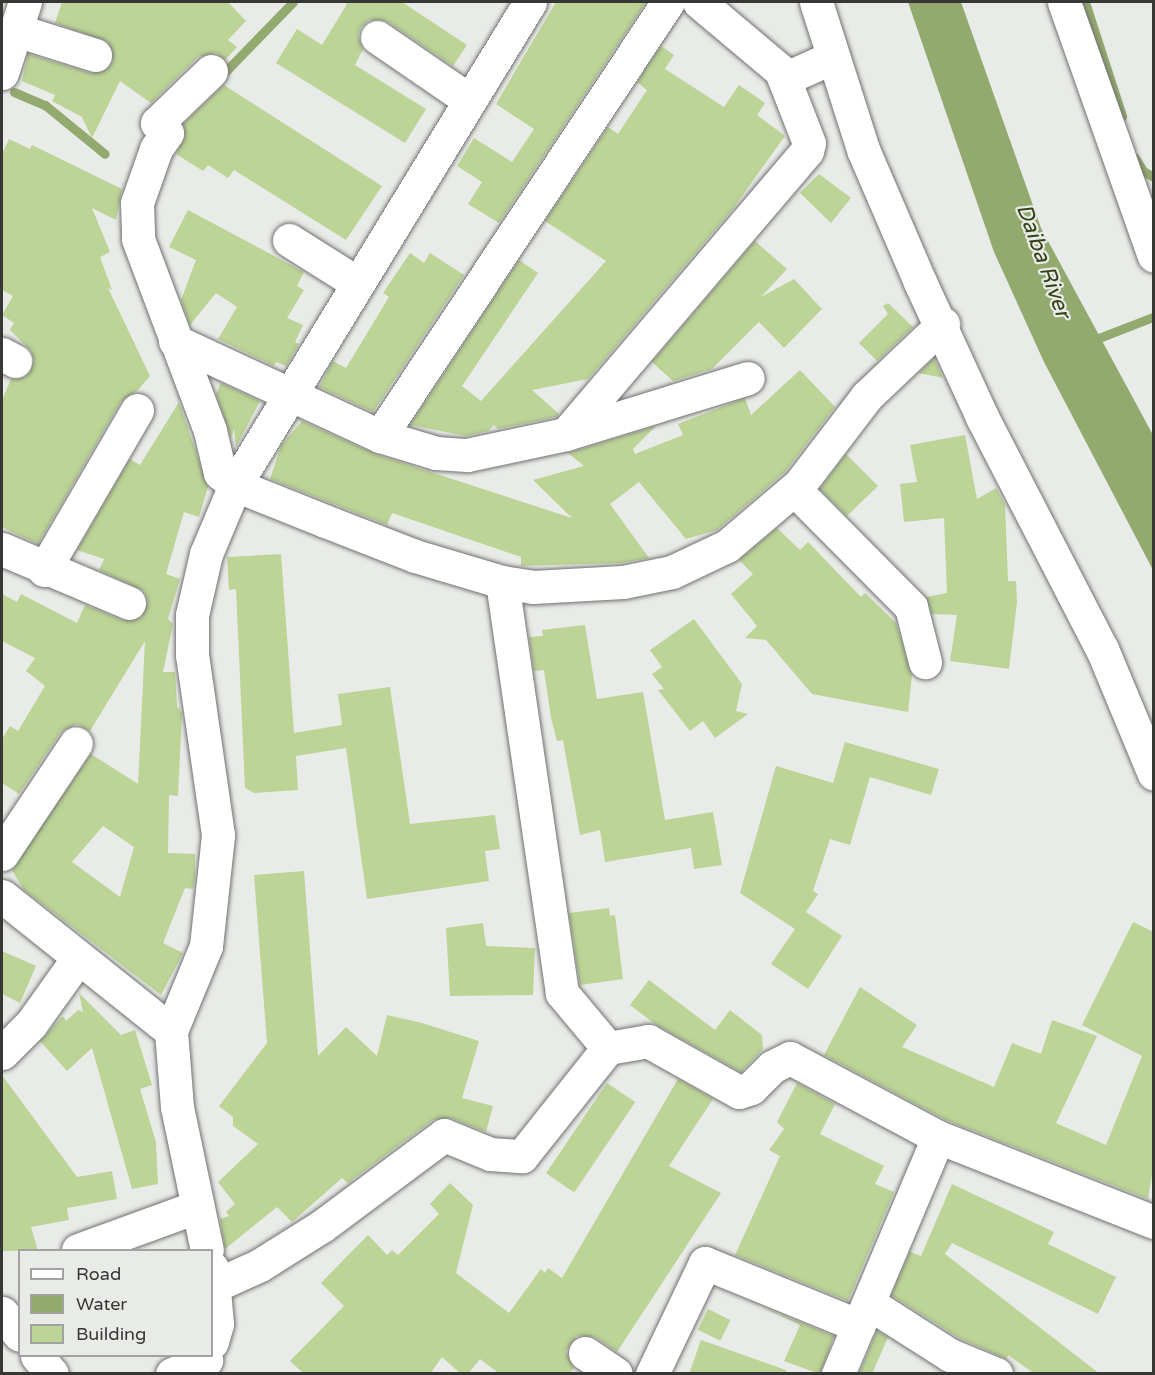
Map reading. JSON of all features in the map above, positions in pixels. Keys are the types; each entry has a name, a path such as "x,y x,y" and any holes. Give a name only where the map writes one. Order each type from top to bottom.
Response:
{"street":[{"path":"206,1249 177,1107 171,1031 206,946 218,836 192,655 192,615 206,554 235,485 530,2"},
{"path":"380,436 668,2"},
{"path":"566,434 807,152 809,143 781,71 699,2"},
{"path":"816,2 864,152 943,324 982,417 1102,649 1154,774"},
{"path":"1064,2 1154,256"},
{"path":"2,72 20,16 96,55"},
{"path":"377,37 470,100"},
{"path":"784,79 833,57"},
{"path":"211,71 157,123 167,133 156,149 137,203 138,239 210,431 220,473 235,485 415,556 502,582 545,587 623,582 672,572 727,546 795,490 867,396 943,324"},
{"path":"290,240 357,283"},
{"path":"175,341 380,436 436,453 467,455 566,434 748,378"},
{"path":"44,570 137,410"},
{"path":"795,490 911,607 925,662"},
{"path":"2,549 44,570 129,603"},
{"path":"502,582 562,993 608,1048"},
{"path":"2,854 76,743"},
{"path":"2,896 171,1031"},
{"path":"2,1053 31,1024 78,958"},
{"path":"213,1331 217,1324 214,1276 260,1265 322,1227 444,1135 490,1154 522,1156 608,1048 660,1044 739,1092 752,1088 772,1067 790,1059 938,1137 1154,1222"},
{"path":"838,1374 865,1315 938,1137"},
{"path":"83,1249 196,1207"},
{"path":"652,1374 705,1263 865,1315 996,1374"},
{"path":"2,1313 18,1333"},
{"path":"585,1353 616,1374"},
{"path":"38,1357 52,1374"}],"water":[{"name":"Daiba River","path":"908,2 961,2 1041,228 1153,435 1153,570 1044,362 994,252"}],"building":[{"path":"62,2 228,2 246,21 228,40 237,47 225,60 216,53 198,57 151,103 120,81 92,138 82,117 52,101 55,95 22,81 28,54 90,73 107,69 113,61 108,42 55,23"},
{"path":"343,2 402,2 467,45 453,66 387,21 369,20 361,27 358,36 363,49 355,65 426,109 405,143 276,63 297,29 322,45 347,4"},
{"path":"556,2 646,2 499,223 468,204 482,182 457,166 474,138 512,162 534,129 496,104"},
{"path":"661,46 674,55 665,69 724,107 739,85 765,103 757,115 785,136 732,210 588,379 532,390 559,414 556,417 498,429 494,425 488,431 466,436 410,425 519,260 538,273 462,386 481,401 606,261 545,221 608,127 618,134 647,90 637,82"},
{"path":"224,85 382,186 346,240 234,170 228,178 208,165 203,171 176,154 185,136 183,124"},
{"path":"9,139 30,149 32,145 122,189 116,220 92,208 110,252 100,257 112,290 108,288 150,376 137,391 121,401 38,544 2,527 2,400 11,379 25,377 34,361 31,351 10,330 14,323 2,315 13,296 2,290 2,154"},
{"path":"819,174 851,198 831,223 800,193"},
{"path":"188,210 304,272 297,286 304,290 287,318 303,325 295,342 299,344 286,366 276,362 274,366 218,339 237,307 216,293 190,325 181,300 196,260 169,247"},
{"path":"755,241 787,269 761,297 794,279 822,309 784,348 759,322 712,369 673,381 652,362"},
{"path":"410,253 424,263 430,253 464,275 373,412 319,387 333,361 346,368 389,297 383,293"},
{"path":"888,303 913,327 877,361 859,343 888,314 883,306"},
{"path":"934,358 943,378 919,373"},
{"path":"800,370 835,407 785,472 717,530 686,539 639,482 610,504 649,558 621,563 521,566 521,557 392,513 387,525 270,479 281,446 302,421 375,454 572,518 533,480 584,466 568,453 656,426 633,449 635,454 683,435 678,424 745,398 751,415"},
{"path":"221,383 260,401 236,447 234,429 231,438 216,394"},
{"path":"179,402 208,487 199,517 184,512 166,574 180,579 168,619 173,624 163,672 175,672 177,706 182,713 178,796 169,795 168,853 195,854 195,875 193,889 185,888 163,943 183,953 161,995 23,889 12,870 91,754 138,784 145,641 90,731 77,724 61,732 19,794 2,783 2,739 10,726 18,731 45,686 26,671 35,658 2,641 2,594 17,602 21,594 77,623 85,605 122,620 141,618 148,601 144,591 99,570 104,559 77,550 130,459 140,465","holes":["103,826 134,847 120,897 72,862"]},
{"path":"965,435 977,499 996,488 1005,504 1008,581 1016,581 1017,602 1009,669 950,661 957,615 932,614 926,597 947,593 944,518 904,522 900,484 917,482 910,445"},
{"path":"846,454 878,486 847,516 820,489"},
{"path":"777,528 800,550 808,542 861,597 865,593 896,623 912,675 908,712 812,694 766,640 745,638 757,626 731,594 753,574 739,560"},
{"path":"281,554 294,733 342,725 338,694 390,687 410,824 495,815 500,849 485,851 489,881 367,899 346,748 296,756 298,790 254,793 245,788 236,589 229,590 227,557"},
{"path":"694,619 742,684 736,711 748,714 715,738 703,721 690,731 658,690 664,689 652,674 662,667 650,650"},
{"path":"585,625 597,699 643,692 665,820 713,812 722,865 694,869 691,848 605,862 600,830 580,835 563,740 557,741 544,670 534,671 529,637 543,636 542,630"},
{"path":"845,742 939,769 931,795 870,777 850,845 830,839 813,891 818,894 806,912 842,936 808,989 771,964 795,929 740,893 776,766 833,783"},
{"path":"304,871 318,1056 346,1027 377,1056 387,1015 422,1023 479,1041 462,1098 493,1106 486,1132 451,1118 433,1120 348,1183 342,1178 292,1222 277,1207 225,1249 220,1219 229,1216 226,1212 235,1204 218,1182 258,1144 233,1126 233,1117 219,1106 267,1043 254,875"},
{"path":"609,908 610,916 615,915 623,979 580,985 569,913"},
{"path":"1133,922 1154,932 1154,1162 1148,1199 946,1120 824,1055 860,987 917,1025 902,1047 994,1087 1012,1043 1041,1054 1052,1020 1097,1036 1056,1123 1106,1145 1142,1056 1082,1025"},
{"path":"483,923 486,946 535,948 533,995 450,996 446,928"},
{"path":"2,951 36,966 20,1003 2,994"},
{"path":"649,980 715,1030 730,1010 762,1035 763,1049 741,1072 655,1024 630,1005"},
{"path":"79,993 121,1035 135,1030 152,1085 140,1089 156,1142 158,1184 132,1189 92,1048 67,1071 40,1041 63,1016 66,1021 78,1010 83,1012"},
{"path":"2,1075 77,1177 112,1171 117,1199 67,1208 69,1220 31,1227 37,1249 2,1251"},
{"path":"678,1079 713,1099 669,1166 721,1193 617,1352 595,1337 577,1336 566,1351 574,1368 569,1374 500,1374 480,1359 468,1374 461,1374 442,1357 430,1374 304,1374 290,1361 344,1306 321,1283 368,1235 387,1255 392,1250 398,1255 439,1214 430,1204 450,1183 473,1205 456,1273 509,1313 541,1269 545,1273 548,1268 562,1278"},
{"path":"607,1083 635,1102 574,1192 546,1173"},
{"path":"797,1083 835,1104 820,1134 884,1166 875,1184 894,1192 848,1301 735,1255 780,1156 769,1150 784,1129 777,1122"},
{"path":"952,1184 1054,1232 1048,1244 1116,1277 1098,1314 952,1243 945,1254 1100,1374 1035,1374 1008,1355 1007,1359 959,1338 891,1295 910,1252 921,1256"},
{"path":"762,1307 834,1336 820,1374 784,1361 800,1325"},
{"path":"708,1309 730,1320 720,1341 698,1330"},
{"path":"877,1331 888,1337 872,1374 859,1374"},
{"path":"701,1340 786,1370 786,1374 689,1374"}],"waterway":[{"path":"219,78 293,2"},
{"path":"1085,2 1122,116"},
{"path":"14,92 45,105 105,154"},
{"path":"1135,158 1143,171 1154,177"},
{"path":"1091,341 1153,317"}]}
